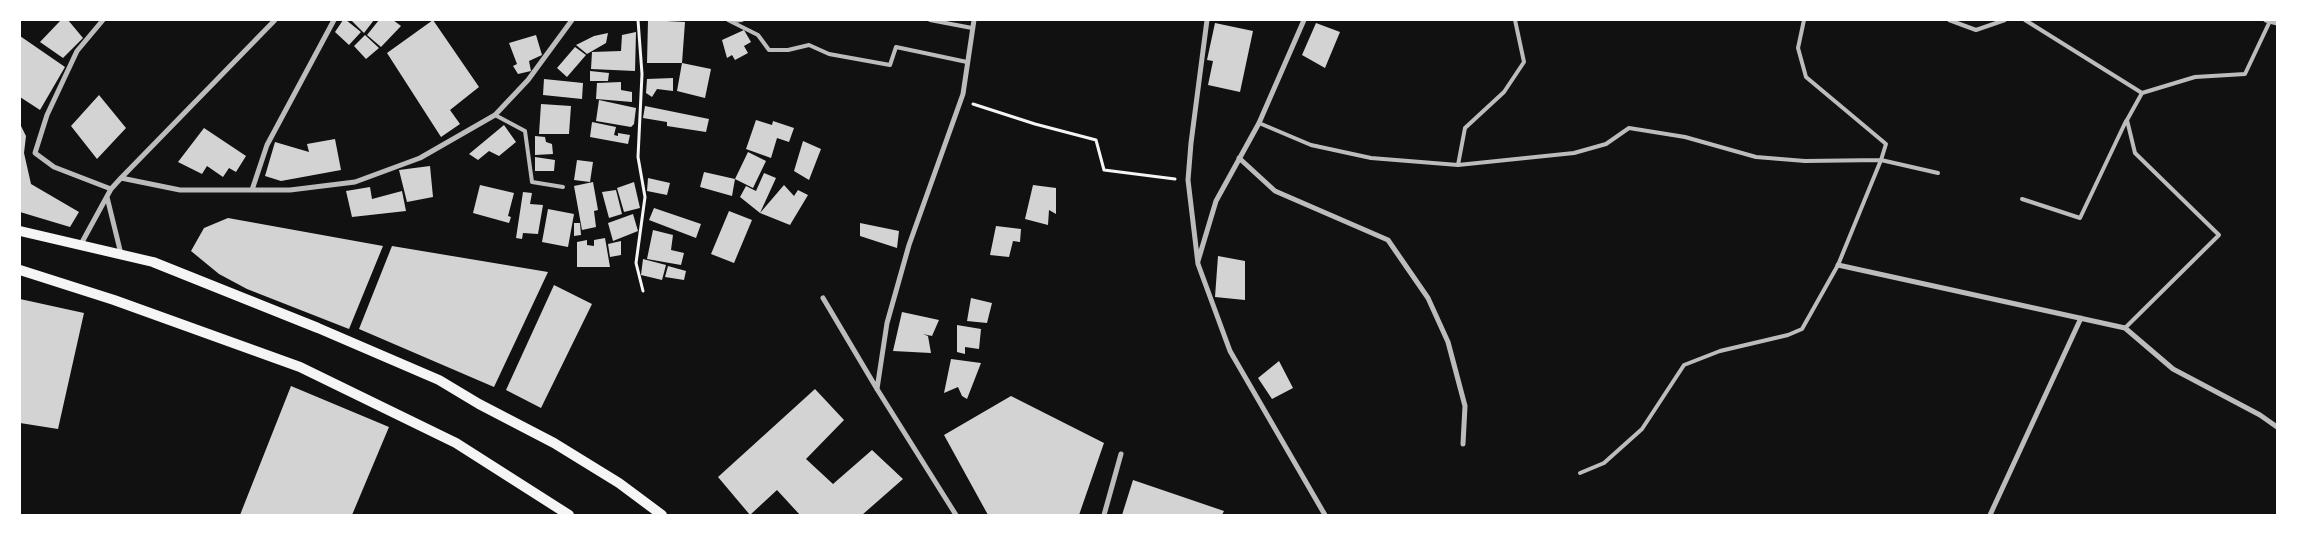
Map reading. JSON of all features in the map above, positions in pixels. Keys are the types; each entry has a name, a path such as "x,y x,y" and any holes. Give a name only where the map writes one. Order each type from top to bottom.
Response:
{"main road":[{"path":"20,231 153,262 318,328 439,380 479,404 554,443 619,483 662,515"},
{"path":"20,270 122,303 300,367 456,443 569,515"}],"street":[{"path":"103,20 77,51 47,115 35,153 54,167 111,190"},
{"path":"81,244 111,190 121,178 275,20"},
{"path":"252,190 267,145 334,20"},
{"path":"121,178 180,190 290,190 355,182 420,158 495,115 528,80 572,20"},
{"path":"877,389 887,323 909,245 960,100 974,20"},
{"path":"1207,20 1188,180 1198,264 1230,351 1325,515"},
{"path":"1198,264 1216,201 1259,122 1304,20"},
{"path":"2268,21 2277,23"},
{"path":"1240,158 1275,191 1388,240 1428,298 1448,342 1465,406 1463,444"},
{"path":"107,197 121,254"},
{"path":"1838,265 2125,328 2173,369 2260,415 2277,427"},
{"path":"823,298 877,389 956,515"},
{"path":"1990,515 2081,318"},
{"path":"1104,515 1121,454"}],"lane":[{"path":"728,20 742,20"},
{"path":"930,20 972,28"},
{"path":"1458,165 1465,128 1504,92 1524,62 1515,20"},
{"path":"1580,473 1604,463 1642,430 1684,365 1720,351 1802,330 1838,265 1882,160 1886,144 1806,77 1798,48 1804,20"},
{"path":"1948,20 1976,30 2005,20"},
{"path":"2024,20 2142,93"},
{"path":"733,21 758,35 769,50 788,50 810,45 829,54 890,65 896,47 967,62"},
{"path":"2022,199 2080,218 2142,93 2195,77 2245,74 2268,21"},
{"path":"495,115 526,131 532,182 563,187"},
{"path":"2125,328 2219,235 2135,152 2127,120"},
{"path":"1259,122 1320,147 1371,158 1458,165 1574,153 1606,144 1629,128 1685,137 1756,157 1805,161 1882,160 1938,173"}],"path":[{"path":"638,20 642,74 638,157 645,197 636,263 643,291"},
{"path":"960,100 1035,124 1096,140 1104,170 1188,180"}],"building":[{"path":"61,20 68,20 83,38 63,58 40,42"},
{"path":"343,20 346,20 361,32 349,45 335,32"},
{"path":"351,20 374,20 364,33"},
{"path":"379,20 393,20 401,26 381,47 367,35"},
{"path":"433,20 479,87 450,110 460,124 441,137 387,53"},
{"path":"648,20 685,22 682,63 647,63"},
{"path":"1215,23 1253,31 1240,92 1208,85 1213,61 1207,60"},
{"path":"1316,23 1340,32 1325,68 1302,55"},
{"path":"744,30 751,42 744,46 748,53 735,60 732,55 727,58 722,40"},
{"path":"636,32 635,71 591,69 592,52 621,51 622,35"},
{"path":"608,33 606,43 587,54 576,45 594,36"},
{"path":"365,35 379,48 366,59 354,46"},
{"path":"536,35 542,55 529,61 531,71 518,74 513,66 517,64 509,43"},
{"path":"20,36 65,67 40,110 20,97"},
{"path":"575,47 586,55 567,77 557,68"},
{"path":"682,63 711,69 705,98 677,91"},
{"path":"590,71 609,73 608,81 590,81"},
{"path":"673,78 673,91 657,89 652,97 646,93 647,79"},
{"path":"544,79 583,83 582,99 543,95"},
{"path":"621,82 621,90 632,92 632,102 596,99 597,83"},
{"path":"99,95 126,128 97,159 71,126"},
{"path":"599,100 636,108 634,124 631,127 596,121"},
{"path":"541,104 571,106 569,134 539,134"},
{"path":"645,106 709,119 706,132 667,126 667,122 643,118"},
{"path":"756,120 772,125 773,121 794,128 789,142 777,138 771,158 746,149"},
{"path":"592,122 616,127 614,135 618,136 618,133 630,135 628,144 590,137"},
{"path":"20,124 26,136 24,153 31,184 79,212 70,227 20,212"},
{"path":"504,125 516,142 499,156 489,151 478,160 469,154"},
{"path":"204,128 246,156 236,172 229,168 223,177 207,166 202,174 178,162"},
{"path":"535,136 545,137 546,142 552,144 553,154 535,155"},
{"path":"335,139 341,170 281,181 265,176 275,142 309,152 307,144"},
{"path":"803,141 821,149 809,180 794,171"},
{"path":"748,152 766,161 753,188 735,179"},
{"path":"535,157 555,160 554,171 535,171"},
{"path":"577,160 593,162 590,182 574,180"},
{"path":"430,166 433,197 407,202 399,170"},
{"path":"704,172 735,179 732,196 700,187"},
{"path":"764,173 776,178 760,213 740,197 746,186 756,191"},
{"path":"648,178 670,183 667,195 647,191"},
{"path":"593,182 598,210 594,211 596,227 582,230 574,186"},
{"path":"634,182 640,208 624,212 617,188"},
{"path":"480,185 514,193 508,216 511,217 509,223 473,213"},
{"path":"784,185 794,196 798,190 808,195 790,225 760,213"},
{"path":"1033,185 1056,188 1056,214 1049,210 1048,225 1025,219"},
{"path":"370,187 372,199 402,191 406,211 352,217 346,191"},
{"path":"616,190 622,214 609,218 602,192"},
{"path":"523,192 532,193 530,204 543,205 538,234 523,233 522,239 516,238"},
{"path":"654,208 701,224 696,238 649,220"},
{"path":"548,209 574,214 568,247 542,242"},
{"path":"729,211 752,220 734,263 711,254"},
{"path":"633,214 638,231 613,241 608,223"},
{"path":"228,218 383,246 349,329 247,289 219,274 191,251 204,228"},
{"path":"574,223 580,223 581,235 574,236"},
{"path":"860,223 899,231 897,248 860,236"},
{"path":"996,226 1021,229 1020,242 1013,241 1009,257 990,255"},
{"path":"653,230 673,235 671,250 684,253 681,265 647,259"},
{"path":"605,238 610,267 577,267 577,242 587,240 587,245 594,246 594,240"},
{"path":"621,241 621,255 610,257 608,244"},
{"path":"392,246 548,272 494,387 359,329"},
{"path":"1218,256 1245,261 1245,300 1215,297"},
{"path":"643,259 666,265 662,280 641,275"},
{"path":"668,266 686,271 684,280 665,277"},
{"path":"554,285 592,304 541,408 506,390"},
{"path":"971,298 992,303 987,323 967,321"},
{"path":"20,299 84,313 58,429 20,423"},
{"path":"902,312 939,320 932,336 923,334 928,336 931,353 893,351"},
{"path":"957,325 981,329 979,349 965,347 965,354 957,352"},
{"path":"951,359 981,363 967,399 962,396 958,387 944,393"},
{"path":"1279,361 1293,388 1272,399 1258,378"},
{"path":"291,386 389,427 352,515 240,515"},
{"path":"815,389 844,420 806,459 833,484 872,450 903,479 862,515 800,515 777,490 750,515 718,477"},
{"path":"1011,396 1104,443 1079,515 988,515 944,435"},
{"path":"1133,480 1224,511 1222,515 1122,515"}]}
